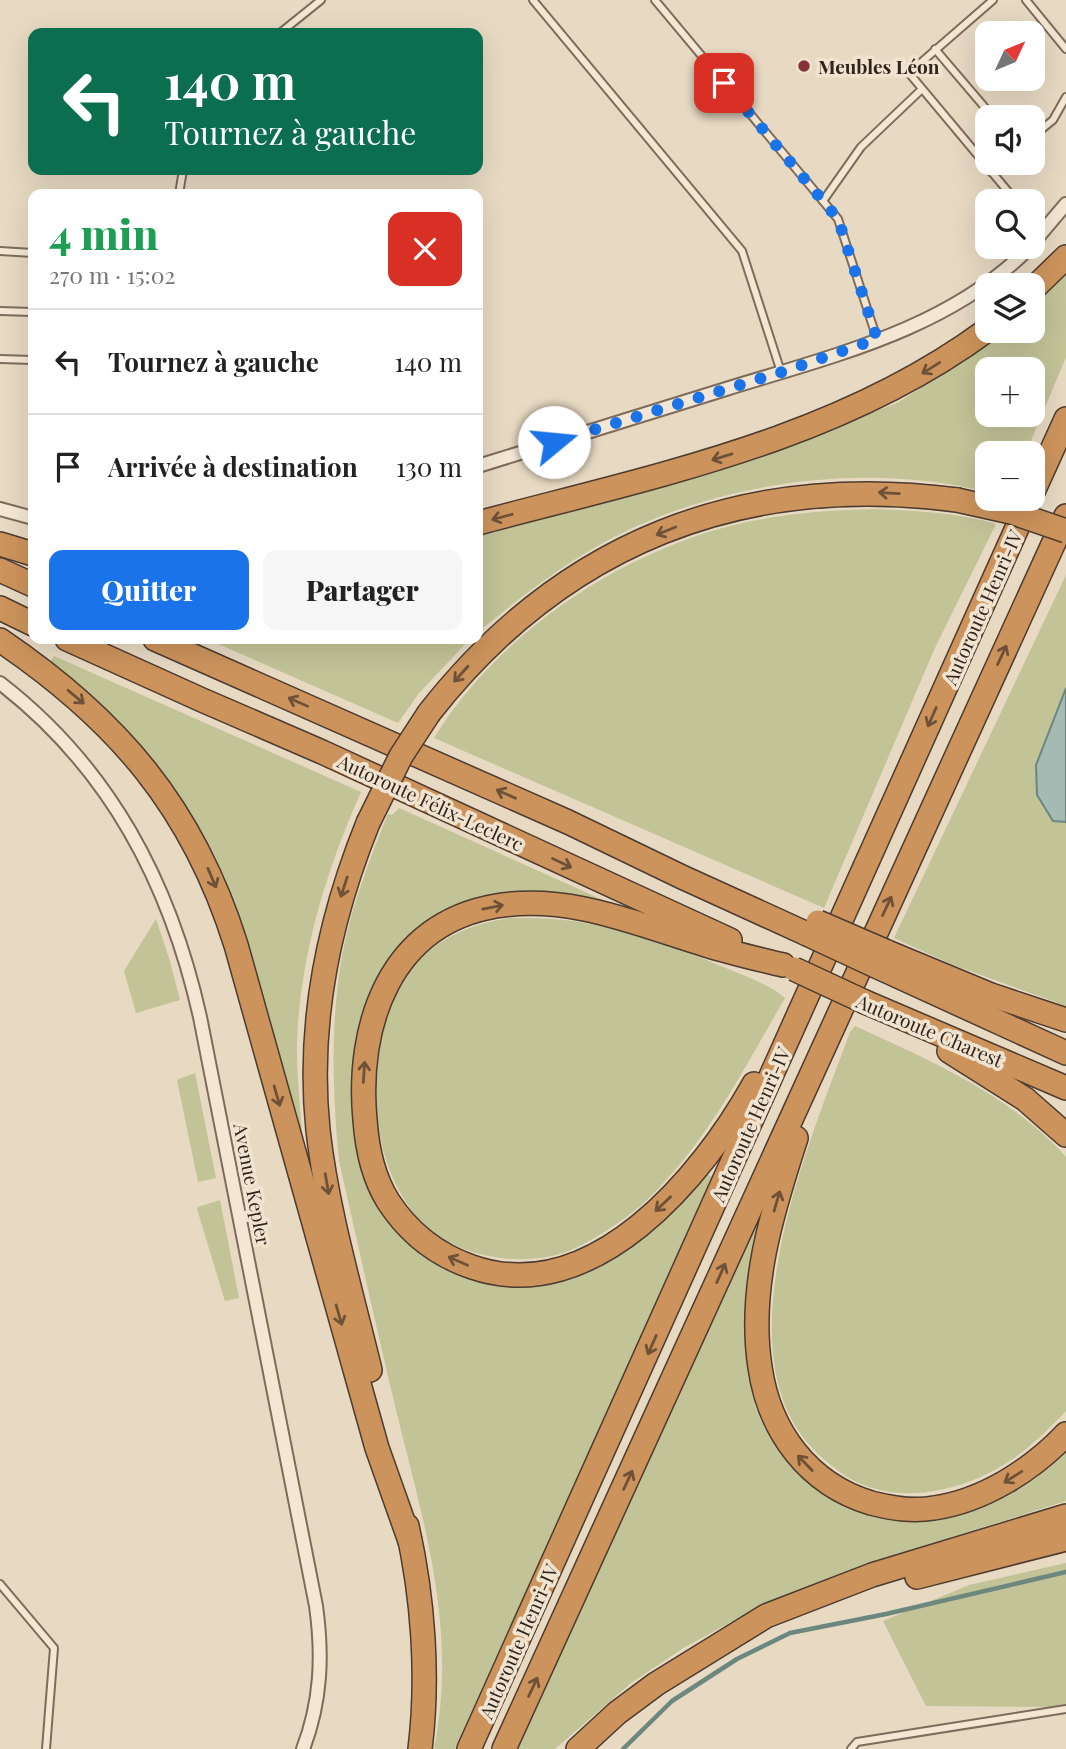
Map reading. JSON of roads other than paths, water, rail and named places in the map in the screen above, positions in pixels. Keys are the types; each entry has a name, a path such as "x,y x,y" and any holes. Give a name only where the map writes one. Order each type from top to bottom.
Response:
{"highway":[{"path":"1045,277 1066,257"},
{"path":"483,522 714,459 788,435 901,385 975,338"},
{"name":"Autoroute Henri-IV","path":"1045,465 1066,417"},
{"path":"420,1749 423,1653 415,1572 329,1196 316,1098 317,1033 324,966 346,881 368,823 401,756 429,713 481,653 540,601 590,568 664,531 698,519 747,506 808,496 868,492 957,500 1012,512 1066,531"},
{"name":"Autoroute Henri-IV","path":"469,1749 653,1344 1024,511"},
{"name":"Autoroute Henri-IV","path":"504,1749 1066,516"},
{"path":"0,544 28,552"},
{"path":"0,570 28,583"},
{"path":"0,608 28,622"},
{"path":"0,640 64,687 120,740 169,801 209,870 236,945 377,1448 410,1541"},
{"name":"Autoroute Félix-Leclerc","path":"78,644 202,701 323,752 788,967"},
{"name":"Autoroute Félix-Leclerc","path":"166,644 568,822 682,877 810,927"},
{"path":"788,967 709,946 612,914 570,905 510,904 478,910 452,920 427,936 404,958 385,986 374,1015 364,1061 363,1085 366,1130 374,1170 387,1200 409,1228 452,1259 483,1271 502,1274 532,1274 562,1268 618,1241 650,1217 681,1187 723,1135 762,1069 794,1023"},
{"name":"Autoroute Charest","path":"810,927 882,959 1066,1053"},
{"path":"882,959 1066,1020"},
{"name":"Autoroute Charest","path":"788,967 1066,1088"},
{"path":"887,1011 1025,1099 1066,1135"},
{"path":"828,1035 776,1203 764,1250 758,1292 760,1368 769,1405 784,1437 806,1465 833,1487 867,1502 916,1510 949,1505 994,1488 1029,1467 1066,1434"},
{"path":"578,1749 617,1713 656,1684 766,1616 902,1565 1066,1516"},
{"path":"710,1651 846,1596 1066,1539"}],"street":[{"path":"1045,230 1066,204"},
{"path":"483,464 782,372 877,339 933,317 962,302 1016,259"},
{"path":"0,509 28,517"},
{"name":"Avenue Kepler","path":"0,683 64,741 112,802 140,846 161,888 188,965 316,1606 320,1680 313,1719 303,1749"}],"lane":[{"path":"287,28 321,0"},
{"path":"533,0 742,251 782,372"},
{"path":"655,0 838,219 877,339"},
{"path":"975,153 909,73 993,0"},
{"path":"1026,0 1066,50"},
{"path":"935,49 983,105"},
{"path":"823,201 861,147 922,89"},
{"path":"1045,126 1053,120 1066,97"},
{"path":"994,175 1006,189"},
{"path":"0,251 28,253"},
{"path":"0,311 28,312"},
{"path":"0,359 28,360"},
{"path":"0,1584 54,1648 46,1749"},
{"path":"852,1749 857,1742 1066,1709"}],"water":[{"path":"1066,688 1066,822 1053,821 1037,795 1036,765"}],"waterway":[{"path":"623,1749 672,1701 737,1659 790,1633 886,1614 1066,1572"}],"place":[{"name":"Meubles Léon","path":"804,66"}]}
